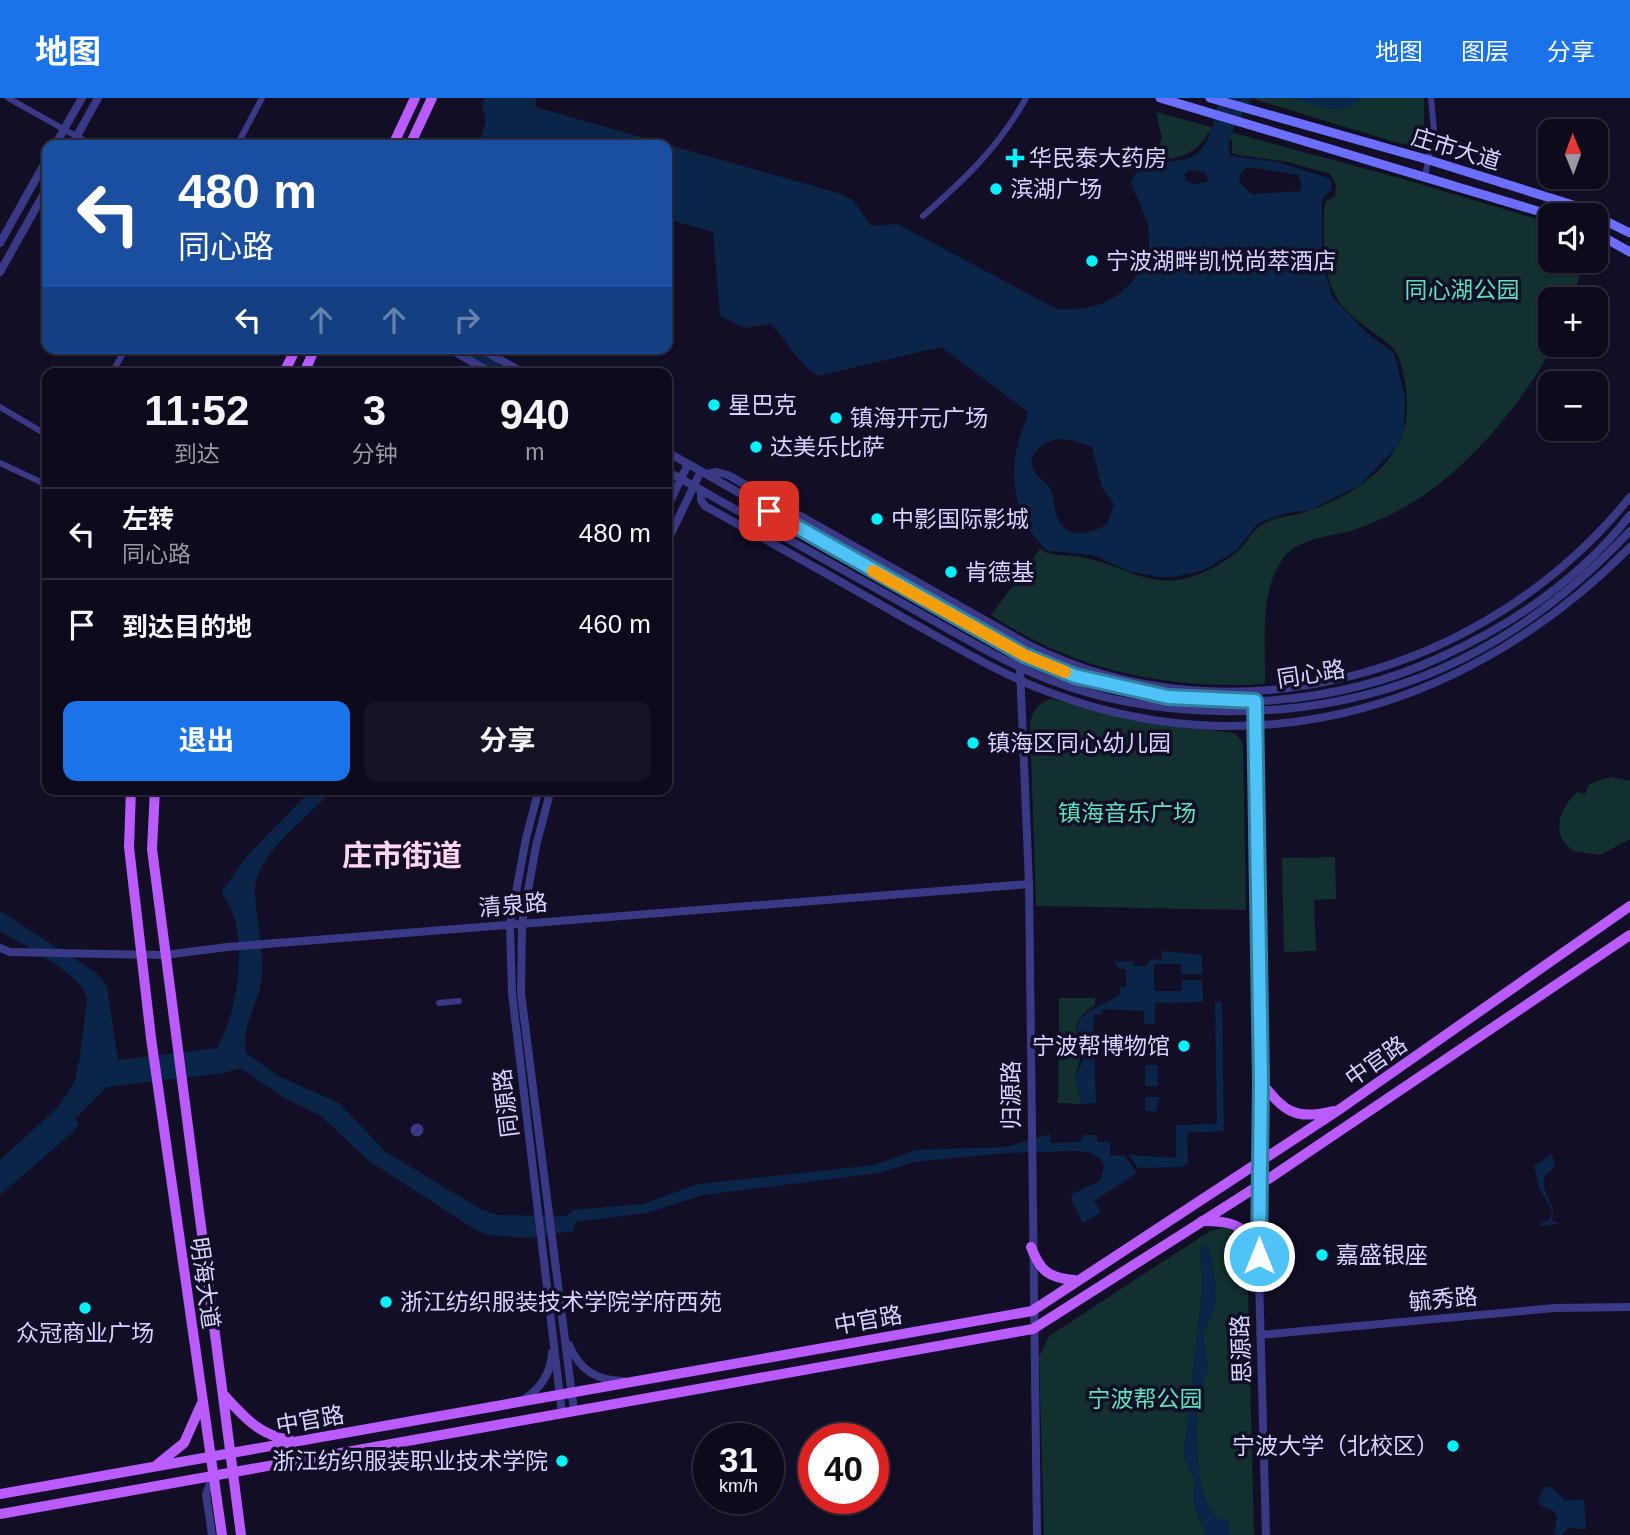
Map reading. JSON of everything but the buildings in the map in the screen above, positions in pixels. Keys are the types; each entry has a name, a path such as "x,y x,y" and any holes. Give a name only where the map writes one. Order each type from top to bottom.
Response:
{"main road":[{"path":"395,140 415,98"},
{"path":"412,140 432,98"},
{"name":"庄市大道","path":"1160,98 1538,211"},
{"name":"庄市大道","path":"1210,98 1429,160 1573,205 1630,233"},
{"path":"1608,240 1630,252"},
{"path":"131,795 130,847 141,956"},
{"path":"155,795 152,849 165,955"},
{"name":"中官路","path":"0,1494 1032,1311 1074,1280 1340,1109 1630,906"},
{"name":"中官路","path":"0,1514 1033,1329 1258,1186 1630,935"},
{"name":"明海大道","path":"165,955 241,1535"},
{"name":"明海大道","path":"141,956 158,1097 222,1535"},
{"path":"1261,1082 1281,1107 1300,1115 1340,1109"},
{"path":"1202,1222 1230,1222 1247,1232 1256,1253 1259,1280"},
{"path":"1031,1247 1037,1264 1046,1273 1057,1279 1074,1280"},
{"path":"223,1394 255,1427 271,1437 297,1441"},
{"path":"153,1466 184,1443 202,1401"}],"street":[{"path":"8,98 64,130 73,140"},
{"path":"58,140 82,98"},
{"path":"75,140 98,98"},
{"path":"240,140 262,98"},
{"path":"923,216 975,171 1001,139 1026,98"},
{"path":"1425,176 1434,130 1431,98"},
{"path":"0,243 42,168"},
{"path":"0,272 42,197"},
{"path":"458,354 483,368"},
{"path":"490,354 515,368"},
{"path":"0,407 42,432"},
{"name":"同心路","path":"672,455 1024,655 1075,676 1141,693 1203,700 1287,700 1358,687 1404,672 1471,643 1538,603 1582,566 1630,514"},
{"path":"0,463 42,483"},
{"path":"672,498 688,464"},
{"path":"672,533 704,473 717,472 728,475 1027,644 1059,659 1120,678 1176,688 1266,690 1357,676 1446,643 1527,596 1595,537 1630,497"},
{"name":"同心路","path":"672,474 1020,668 1089,693 1122,701 1185,710 1288,711 1391,689 1467,657 1538,615 1586,577 1630,531"},
{"path":"698,488 705,506 1021,681 1108,710 1157,719 1255,725 1297,721 1358,709 1409,694 1498,653 1549,620 1582,594 1630,547"},
{"name":"归源路","path":"1024,655 1020,668 1029,884 1031,1247 1037,1535"},
{"name":"思源路","path":"1255,701 1261,1082 1259,1280 1266,1535"},
{"name":"同源路","path":"537,795 526,838 510,925 512,993 562,1413"},
{"name":"同源路","path":"549,795 536,846 522,924 521,993 574,1411"},
{"name":"清泉路","path":"0,948 10,952 165,955 227,947 1029,884"},
{"path":"439,1003 459,1001"},
{"name":"毓秀路","path":"1260,1335 1555,1308 1630,1307"},
{"path":"564,1334 580,1365 588,1372 599,1379 633,1381"},
{"path":"519,1402 537,1389 545,1377 551,1363 553,1336"},
{"path":"212,1535 206,1494 214,1474"}],"green space":[{"path":"1250,98 1424,98 1424,130 1411,145 1398,143"},
{"name":"同心湖公园","path":"1156,112 1403,179 1538,219 1538,273 1581,273 1576,287 1538,287 1538,357 1546,357 1502,422 1467,459 1407,506 1359,528 1300,545 1285,556 1276,570 1267,601 1265,684 1192,683 1122,672 1055,650 991,615 1040,549 1051,554 1099,561 1160,580 1188,578 1208,570 1234,554 1257,528 1265,523 1323,505 1359,486 1388,460 1405,425 1406,390 1398,357 1390,345 1343,307 1329,278 1325,255 1324,207 1326,201 1335,196 1336,185 1330,174 1288,162 1232,153 1232,140 1208,133 1197,148 1190,152 1176,158 1149,162 1162,139"},
{"name":"镇海音乐广场","path":"1051,699 1152,723 1235,733 1243,743 1246,910 1036,906 1030,723 1037,708"},
{"path":"1610,777 1630,781 1630,839 1600,855 1573,851 1561,837 1559,829 1566,806 1577,792 1585,794 1589,784"},
{"path":"1335,857 1336,899 1314,900 1316,951 1284,952 1282,858"},
{"path":"1059,998 1095,998 1095,1005 1085,1012 1077,1025 1079,1041 1059,1041"},
{"path":"1063,1048 1083,1048 1075,1077 1082,1104 1058,1103 1059,1057"},
{"name":"宁波帮公园","path":"1225,1227 1239,1231 1247,1248 1254,1535 1044,1535 1039,1357 1049,1336 1210,1231"}],"water":[{"path":"485,98 536,98 535,107 651,140 480,140 486,121 482,105"},
{"path":"1219,98 1252,98 1231,135 1231,156 1278,162 1331,179 1332,189 1322,199 1322,263 1333,298 1367,333 1394,353 1405,397 1404,431 1396,448 1360,485 1310,510 1287,513 1258,523 1237,550 1204,570 1173,577 1158,577 1128,571 1093,555 1048,551 1037,540 1022,515 1015,487 1015,458 1028,412 941,347 818,376 800,360 771,324 745,328 720,316 713,232 672,220 672,146 838,193 853,200 871,226 897,224 1057,309 1102,304 1132,282 1150,257 1148,223 1131,183 1136,173 1152,164 1183,160 1201,150 1211,132","holes":["1247,167 1298,175 1300,191 1252,194 1239,182 1240,174","1189,170 1206,173 1208,182 1193,184 1185,180 1185,174","1056,439 1072,440 1092,447 1102,488 1114,504 1107,524 1093,531 1072,532 1061,524 1051,490 1033,468 1033,456 1036,452"]},
{"path":"1291,98 1361,98 1355,105 1338,109"},
{"path":"473,354 502,354 498,368 469,368"},
{"path":"306,795 328,795 286,835 265,862 258,876 255,900 262,975 248,1024 246,1053 278,1076 339,1103 386,1152 482,1210 497,1215 566,1216 573,1210 643,1204 698,1184 875,1165 916,1150 1006,1147 1050,1134 1050,1143 1079,1142 1084,1135 1097,1135 1097,1142 1110,1142 1110,1155 1125,1156 1137,1173 1094,1201 1101,1212 1083,1223 1071,1200 1072,1194 1100,1181 1104,1166 1101,1159 1089,1152 1075,1151 1005,1153 914,1162 879,1173 703,1195 646,1213 576,1222 573,1231 525,1238 488,1235 369,1161 320,1115 286,1099 240,1068 224,1073 107,1087 75,1119 79,1123 74,1131 0,1195 0,1160 57,1108 75,1079 87,999 84,990 65,971 0,931 0,911 98,974 107,987 118,1060 217,1048 231,1013 239,970 237,927 222,894 246,857"},
{"path":"1162,951 1202,955 1202,974 1181,974 1181,964 1154,964 1154,991 1181,991 1182,980 1202,980 1203,1002 1155,1003 1155,1024 1144,1024 1144,1011 1102,1009 1102,1014 1093,1015 1096,1103 1083,1104 1075,1078 1084,1057 1083,1042 1077,1030 1080,1019 1089,1011 1120,995 1120,987 1126,987 1126,969 1119,969 1114,962 1133,961 1134,966 1146,966 1150,960 1162,959"},
{"path":"1215,1002 1222,1002 1224,1131 1187,1133 1188,1163 1182,1167 1138,1168 1129,1155 1176,1158 1176,1125 1217,1124"},
{"path":"1143,1035 1156,1035 1157,1055 1144,1056"},
{"path":"1145,1065 1157,1065 1158,1086 1145,1086"},
{"path":"1145,1097 1160,1097 1156,1111 1145,1111"},
{"path":"1552,1154 1555,1165 1545,1177 1544,1185 1552,1208 1553,1214 1552,1221 1560,1224 1540,1226 1542,1222 1550,1220 1552,1210 1539,1188 1534,1166"},
{"path":"1207,1244 1216,1297 1214,1311 1204,1335 1208,1367 1198,1409 1198,1460 1209,1507 1218,1517 1230,1522 1230,1535 1206,1535 1193,1505 1195,1480 1183,1457 1202,1289 1200,1248"},
{"path":"1545,1487 1551,1487 1566,1501 1584,1499 1586,1529 1568,1528 1561,1535 1554,1534 1557,1517 1554,1511 1541,1506 1538,1500"}],"slow traffic":[{"path":"873,571 1024,655 1065,672"}],"place":[{"name":"华民泰大药房","path":"1015,158"},
{"name":"滨湖广场","path":"996,189"},
{"name":"宁波湖畔凯悦尚萃酒店","path":"1092,261"},
{"name":"星巴克","path":"714,405"},
{"name":"镇海开元广场","path":"836,418"},
{"name":"达美乐比萨","path":"756,447"},
{"name":"中影国际影城","path":"877,519"},
{"name":"肯德基","path":"951,572"},
{"name":"镇海区同心幼儿园","path":"973,743"},
{"name":"宁波帮博物馆","path":"1184,1046"},
{"name":"嘉盛银座","path":"1322,1255"},
{"name":"浙江纺织服装技术学院学府西苑","path":"386,1302"},
{"name":"众冠商业广场","path":"85,1308"},
{"name":"宁波大学（北校区）","path":"1453,1446"},
{"name":"浙江纺织服装职业技术学院","path":"562,1461"}],"district":[{"name":"庄市街道","path":"402,856"}],"route":[{"path":"769,511 1024,655 1075,676 1105,685 1168,697 1255,701 1261,1082 1259,1256"}]}
